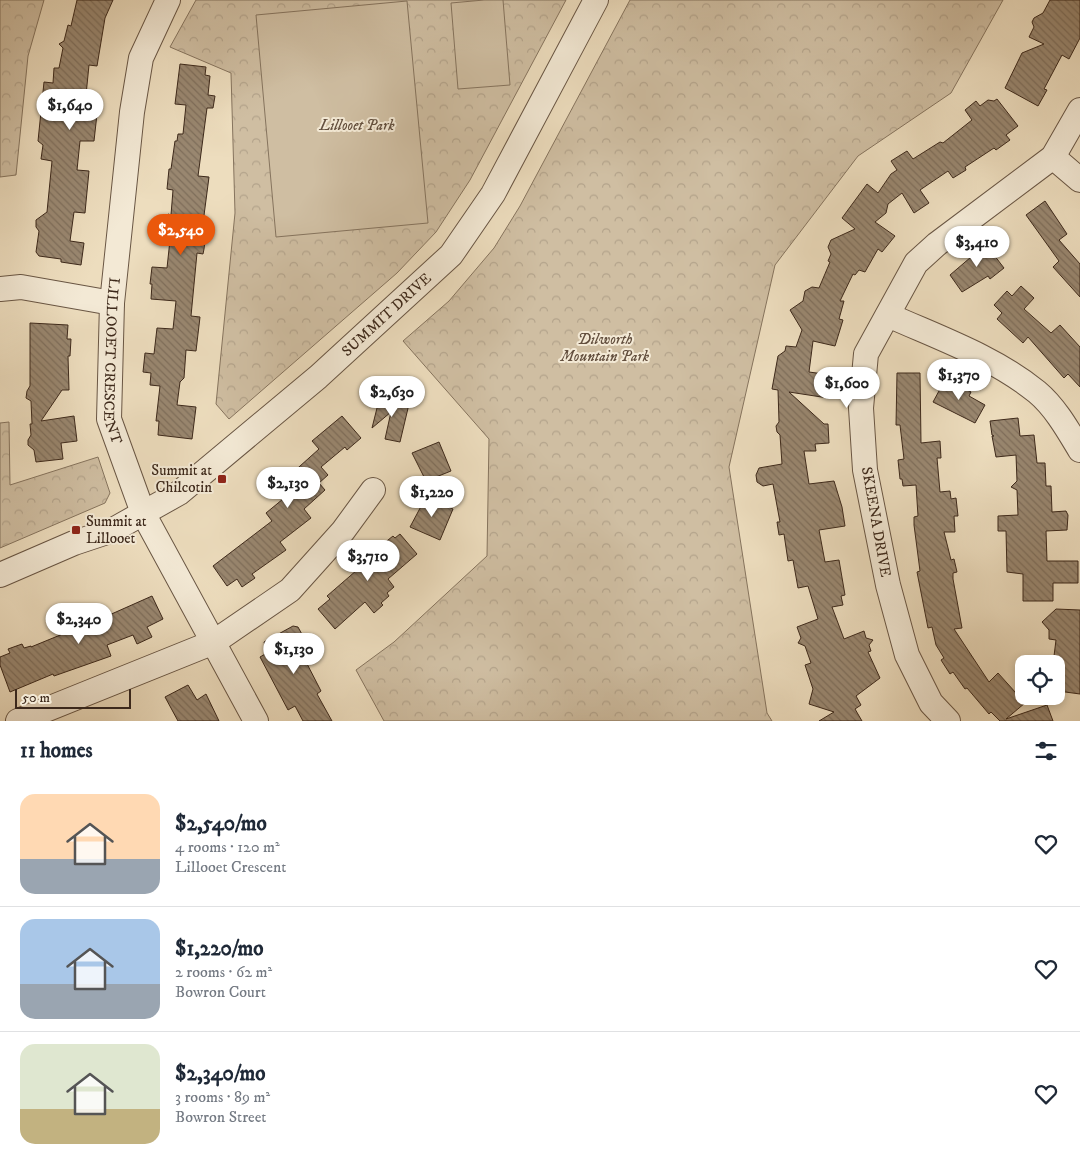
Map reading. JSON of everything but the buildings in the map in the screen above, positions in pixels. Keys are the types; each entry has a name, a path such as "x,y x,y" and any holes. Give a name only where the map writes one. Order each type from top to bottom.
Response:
{"street":[{"name":"LILLOOET CRESCENT","path":"168,0 141,58 132,112 112,302 109,419 144,513 256,721"},
{"name":"SUMMIT DRIVE","path":"0,575 74,543 113,530 179,492 318,376 451,255 493,194 596,0"},
{"name":"SKEENA DRIVE","path":"948,721 931,703 907,655 888,585 865,470 861,408 866,354 916,263 937,244 1053,157 1080,110"},
{"path":"1053,157 1080,180"},
{"path":"0,289 21,287 112,302"},
{"path":"888,315 998,365 1038,393 1065,425 1080,450"},
{"path":"18,721 214,642 290,590 343,531 373,490"}],"green space":[{"path":"0,0 44,0 28,56 16,175 0,177"},
{"name":"Lillooet Park","path":"196,0 566,0 470,180 436,232 397,273 229,419 216,404 235,213 231,73 170,47"},
{"path":"503,0 510,85 458,89 451,3"},
{"name":"Dilworth Mountain Park","path":"630,0 1003,0 951,93 858,156 775,265 729,467 767,713 772,721 384,721 356,670 394,642 487,556 489,439 403,341 449,301 494,248 520,206"},
{"path":"407,1 428,223 276,237 256,15"},
{"path":"9,422 10,485 98,457 110,493 105,503 0,548 0,423"}],"place":[{"name":"Summit at Chilcotin","path":"222,479"},
{"name":"Summit at Lillooet","path":"76,530"}]}
